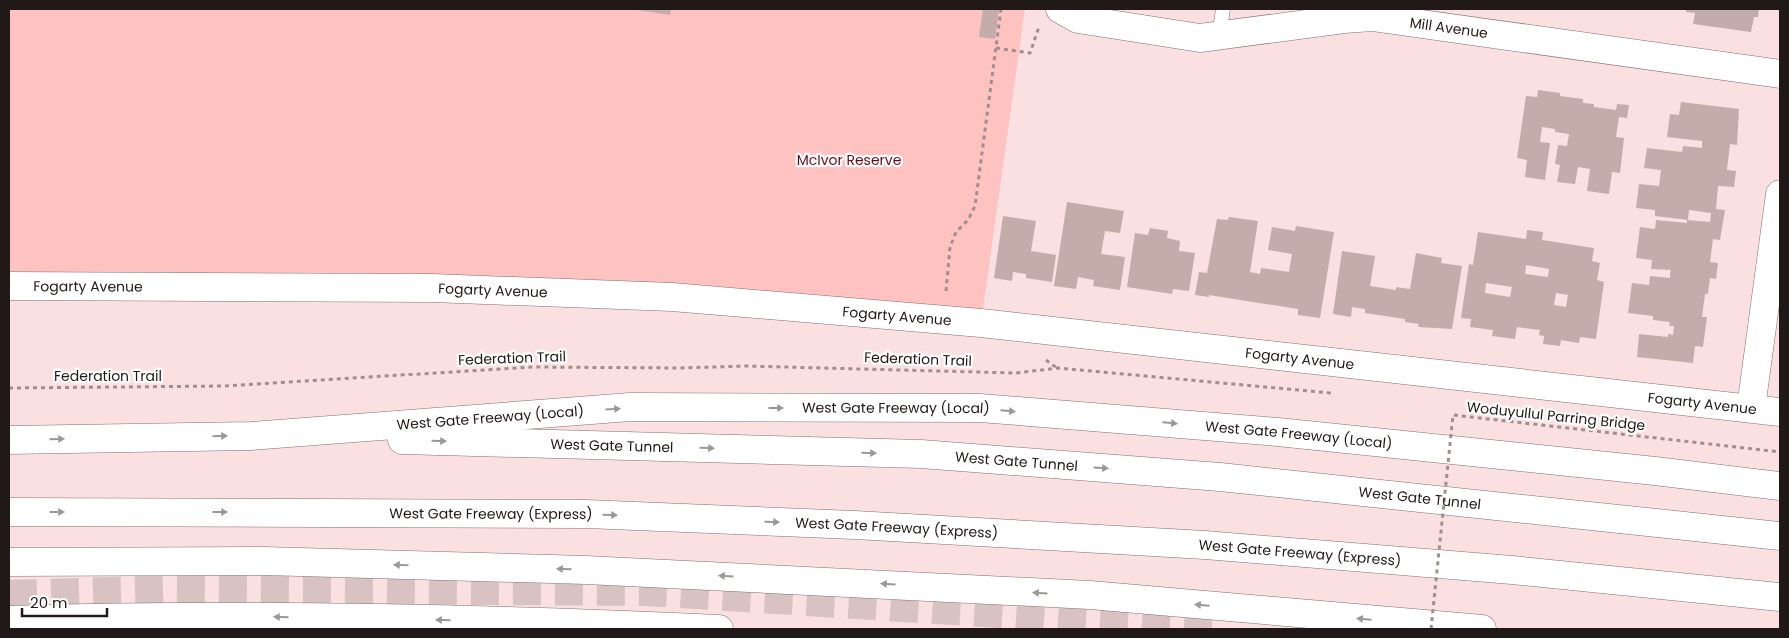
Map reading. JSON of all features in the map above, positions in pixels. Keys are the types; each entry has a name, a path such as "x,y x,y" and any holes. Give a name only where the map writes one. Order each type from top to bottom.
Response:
{"main road":[{"name":"Mill Avenue","path":"1050,17 1078,19 1200,38 1372,17 1780,74"},
{"path":"1751,408 1780,194"},
{"name":"Fogarty Avenue","path":"9,286 432,288 672,297 974,322 1780,412"},
{"name":"West Gate Freeway (Local)","path":"9,440 251,436 630,407 980,408 1278,432 1654,470 1780,486"},
{"name":"West Gate Tunnel","path":"251,436 921,454 1220,477 1780,536"},
{"name":"West Gate Freeway (Express)","path":"9,512 586,514 855,525 1214,546 1512,570 1780,597"},
{"path":"9,562 264,561 596,570 1090,596 1482,629"},
{"path":"9,620 235,616 591,623 719,629"}],"lane":[{"path":"1219,36 1223,9"}],"path":[{"path":"945,298 950,247 956,232 968,220 975,206 1001,9"},
{"path":"996,48 1030,53 1050,17"},
{"name":"Federation Trail","path":"9,388 224,386 533,367 680,368 746,366 1016,373"},
{"name":"Woduyullul Parring Bridge","path":"1431,629 1452,415 1780,452"}],"green space":[{"name":"McIvor Reserve","path":"9,9 1025,9 981,323 9,281"}],"building":[{"path":"631,9 671,9 670,15"},
{"path":"983,9 999,9 995,39 979,37"},
{"path":"1687,9 1759,9 1758,17 1754,17 1751,32 1693,24 1695,13 1686,12"},
{"path":"1538,90 1560,93 1560,96 1583,99 1583,103 1594,104 1594,107 1616,110 1617,104 1629,105 1627,118 1619,117 1616,137 1624,138 1620,173 1612,172 1609,194 1587,191 1590,169 1578,167 1575,184 1557,182 1560,165 1555,164 1558,145 1567,146 1569,134 1555,132 1555,129 1542,127 1540,142 1550,143 1545,180 1525,177 1527,160 1517,158 1526,96 1537,97"},
{"path":"1681,102 1739,109 1737,145 1730,144 1727,170 1736,171 1734,187 1718,186 1716,209 1725,210 1720,240 1713,239 1710,262 1718,263 1716,279 1710,278 1708,294 1705,294 1702,317 1707,317 1703,347 1695,346 1693,363 1637,357 1639,334 1668,337 1668,334 1673,335 1674,326 1669,326 1670,322 1653,320 1653,316 1628,313 1632,283 1649,285 1650,276 1670,278 1671,270 1651,269 1652,260 1636,258 1640,227 1655,229 1656,220 1687,223 1687,220 1710,222 1711,213 1689,210 1688,220 1655,216 1655,210 1636,208 1639,184 1659,186 1661,170 1644,168 1647,148 1682,152 1683,146 1702,148 1702,141 1667,137 1670,114 1679,115"},
{"path":"1067,202 1124,211 1120,233 1105,231 1101,254 1125,257 1120,290 1093,286 1094,280 1078,277 1076,289 1054,286"},
{"path":"1003,216 1036,221 1031,251 1056,255 1052,282 1026,278 1026,274 1013,272 1012,281 994,278"},
{"path":"1229,217 1258,221 1250,272 1260,274 1261,268 1289,272 1292,254 1268,250 1272,227 1295,231 1296,226 1334,232 1320,318 1298,315 1298,309 1209,295 1209,297 1195,295 1199,272 1207,273 1217,219 1228,220"},
{"path":"1150,228 1168,231 1167,238 1180,241 1179,251 1195,253 1189,291 1173,289 1172,294 1127,287 1135,233 1148,235"},
{"path":"1527,230 1543,232 1542,240 1594,248 1592,261 1600,263 1597,280 1604,282 1596,339 1580,337 1579,343 1561,340 1560,346 1543,344 1544,336 1539,335 1540,330 1517,327 1515,339 1492,336 1493,330 1470,327 1471,319 1461,318 1469,264 1473,265 1478,232 1526,239","holes":["1526,265 1549,269 1548,277 1525,274","1486,283 1512,287 1510,297 1485,293","1556,293 1568,295 1566,307 1554,305"]},
{"path":"1342,251 1375,256 1370,286 1396,290 1396,287 1410,289 1416,253 1442,258 1441,263 1462,266 1452,329 1418,327 1419,324 1405,322 1405,319 1365,313 1365,309 1352,307 1351,317 1333,314"}],"tunnel":[{"path":"9,594 174,589 647,592 1223,629"}]}
